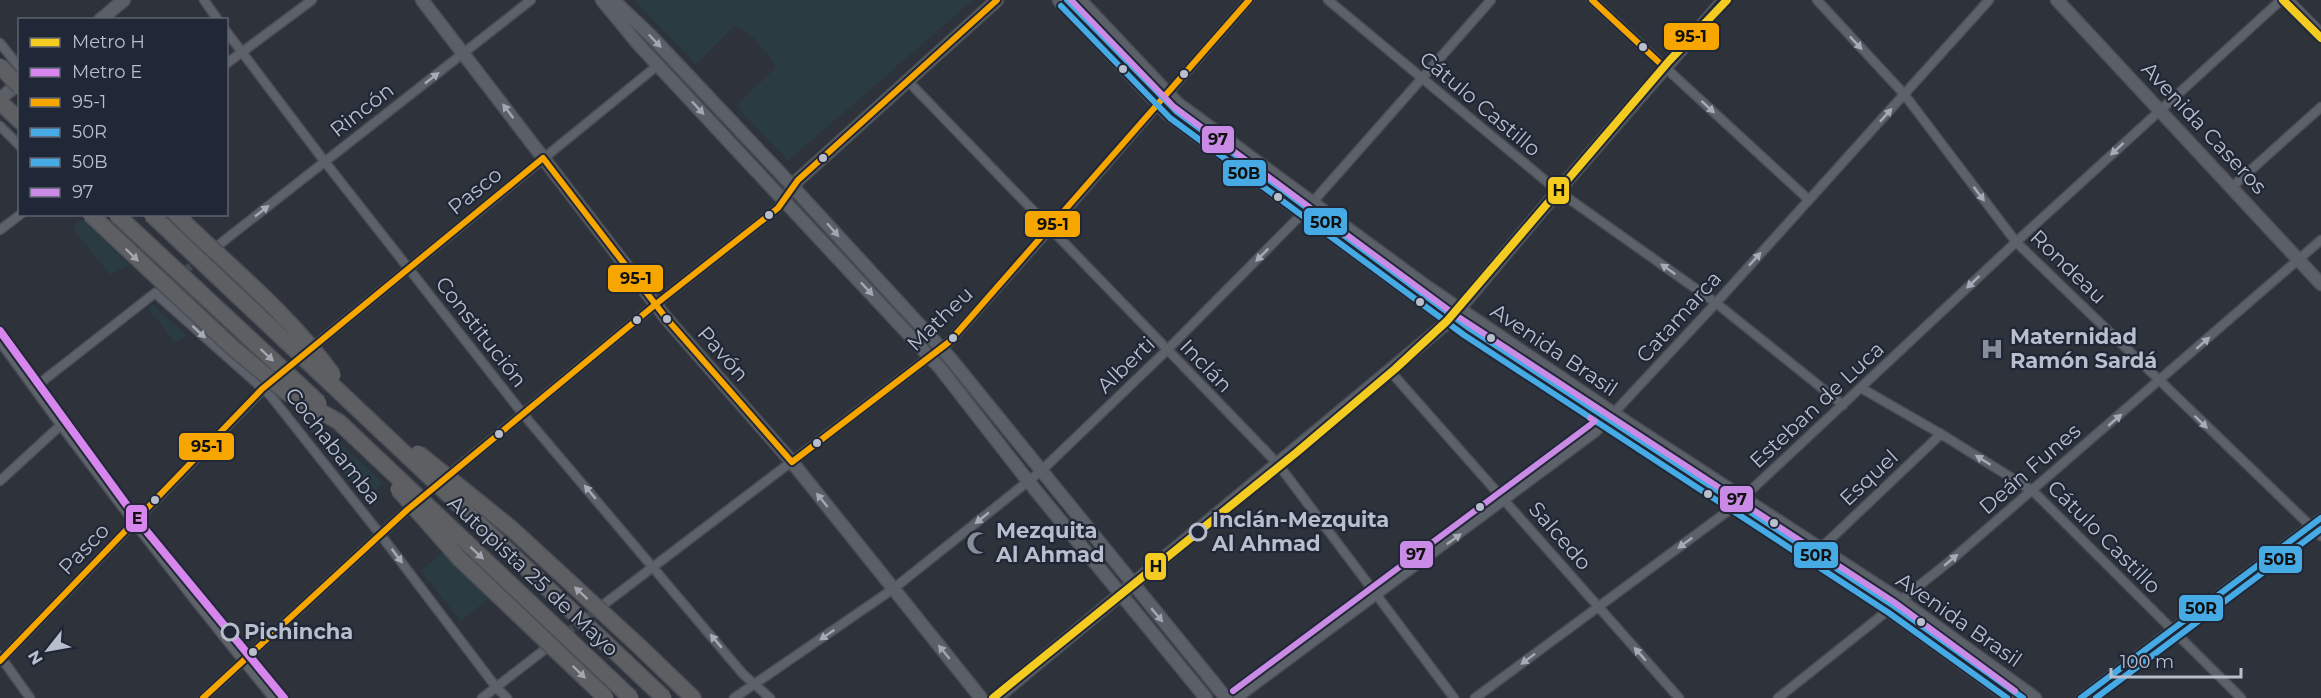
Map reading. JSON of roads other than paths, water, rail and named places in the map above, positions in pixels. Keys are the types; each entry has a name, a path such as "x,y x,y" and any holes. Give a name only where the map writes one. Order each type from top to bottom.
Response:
{"highway":[{"path":"0,66 18,83"},
{"path":"0,100 18,119"},
{"path":"92,216 173,294 249,362 286,392 339,422"},
{"name":"Autopista 25 de Mayo","path":"118,216 631,698"},
{"name":"Autopista 25 de Mayo","path":"153,216 664,698"},
{"path":"178,216 260,293 308,343 354,405"},
{"path":"373,423 410,447 512,529 693,698"},
{"path":"358,440 444,542 606,698"}],"main road":[{"path":"102,18 124,0"},
{"name":"Pavón","path":"422,0 656,304 792,462 981,698"},
{"path":"602,0 658,65 930,358 1028,482 1206,698"},
{"path":"613,0 650,35 793,186 941,348 1226,698"},
{"path":"784,200 793,186 997,0"},
{"name":"Avenida Brasil","path":"1059,0 1157,104 1449,321 1889,610 2010,698"},
{"name":"Avenida Brasil","path":"1080,0 1167,93 1459,310 1900,601 2035,698"},
{"path":"996,698 1449,321 1558,191 1724,0"},
{"name":"Avenida Caseros","path":"2057,0 2321,284"},
{"path":"0,100 18,86"},
{"path":"0,338 135,522 276,698"}],"street":[{"path":"204,0 217,18"},
{"path":"228,62 312,0"},
{"name":"Rincón","path":"216,247 531,0"},
{"name":"Matheu","path":"603,605 941,348 1050,229 1249,0"},
{"name":"Cátulo Castillo","path":"1328,0 1558,191 1716,303 1843,405"},
{"name":"Alberti","path":"734,698 893,589 1041,471 1166,351 1303,213 1491,0"},
{"path":"1592,0 1808,199"},
{"name":"Rondeau","path":"1816,0 1904,94 2016,242 2321,536"},
{"name":"Catamarca","path":"1238,698 1596,432 1716,303 1989,0"},
{"name":"Esteban de Luca","path":"1475,698 1743,499 2016,242 2282,0"},
{"path":"2289,0 2321,33"},
{"name":"Constitución","path":"228,34 325,162 523,414 743,674 770,698"},
{"path":"0,43 18,66"},
{"name":"Pasco","path":"315,345 658,65"},
{"name":"Inclán","path":"907,80 1166,351 1278,464 1454,698"},
{"path":"2232,187 2321,107"},
{"path":"0,126 18,144"},
{"path":"451,472 656,304 770,216 784,200"},
{"path":"0,230 18,216"},
{"name":"Deán Funes","path":"1778,698 2033,491 2321,240"},
{"name":"Cochabamba","path":"35,387 155,293 265,386 496,687 507,698"},
{"name":"Salcedo","path":"1390,371 1679,698"},
{"name":"Pasco","path":"1,658 265,386"},
{"name":"Cátulo Castillo","path":"1861,388 2033,491 2241,698"},
{"path":"0,481 62,424"},
{"name":"Esquel","path":"1821,548 1941,434"},
{"path":"204,698 407,510"},
{"path":"2081,698 2321,518"},
{"path":"482,698 548,647"},
{"path":"1,658 30,698"}],"tunnel":[{"path":"165,285 200,259"},
{"path":"269,383 303,355"},
{"path":"548,647 600,607"}],"metro line":[{"name":"H","path":"993,698 1297,452 1395,369 1447,321 1669,61 1727,0"},
{"name":"H","path":"2283,0 2321,38"},
{"name":"E","path":"0,331 139,522 284,698"}],"place":[{"name":"Maternidad Ramón Sardá","path":"1992,349"},
{"name":"Inclán-Mezquita Al Ahmad","path":"1198,532"},
{"name":"Mezquita Al Ahmad","path":"978,543"},
{"name":"Pichincha","path":"230,632"}]}
